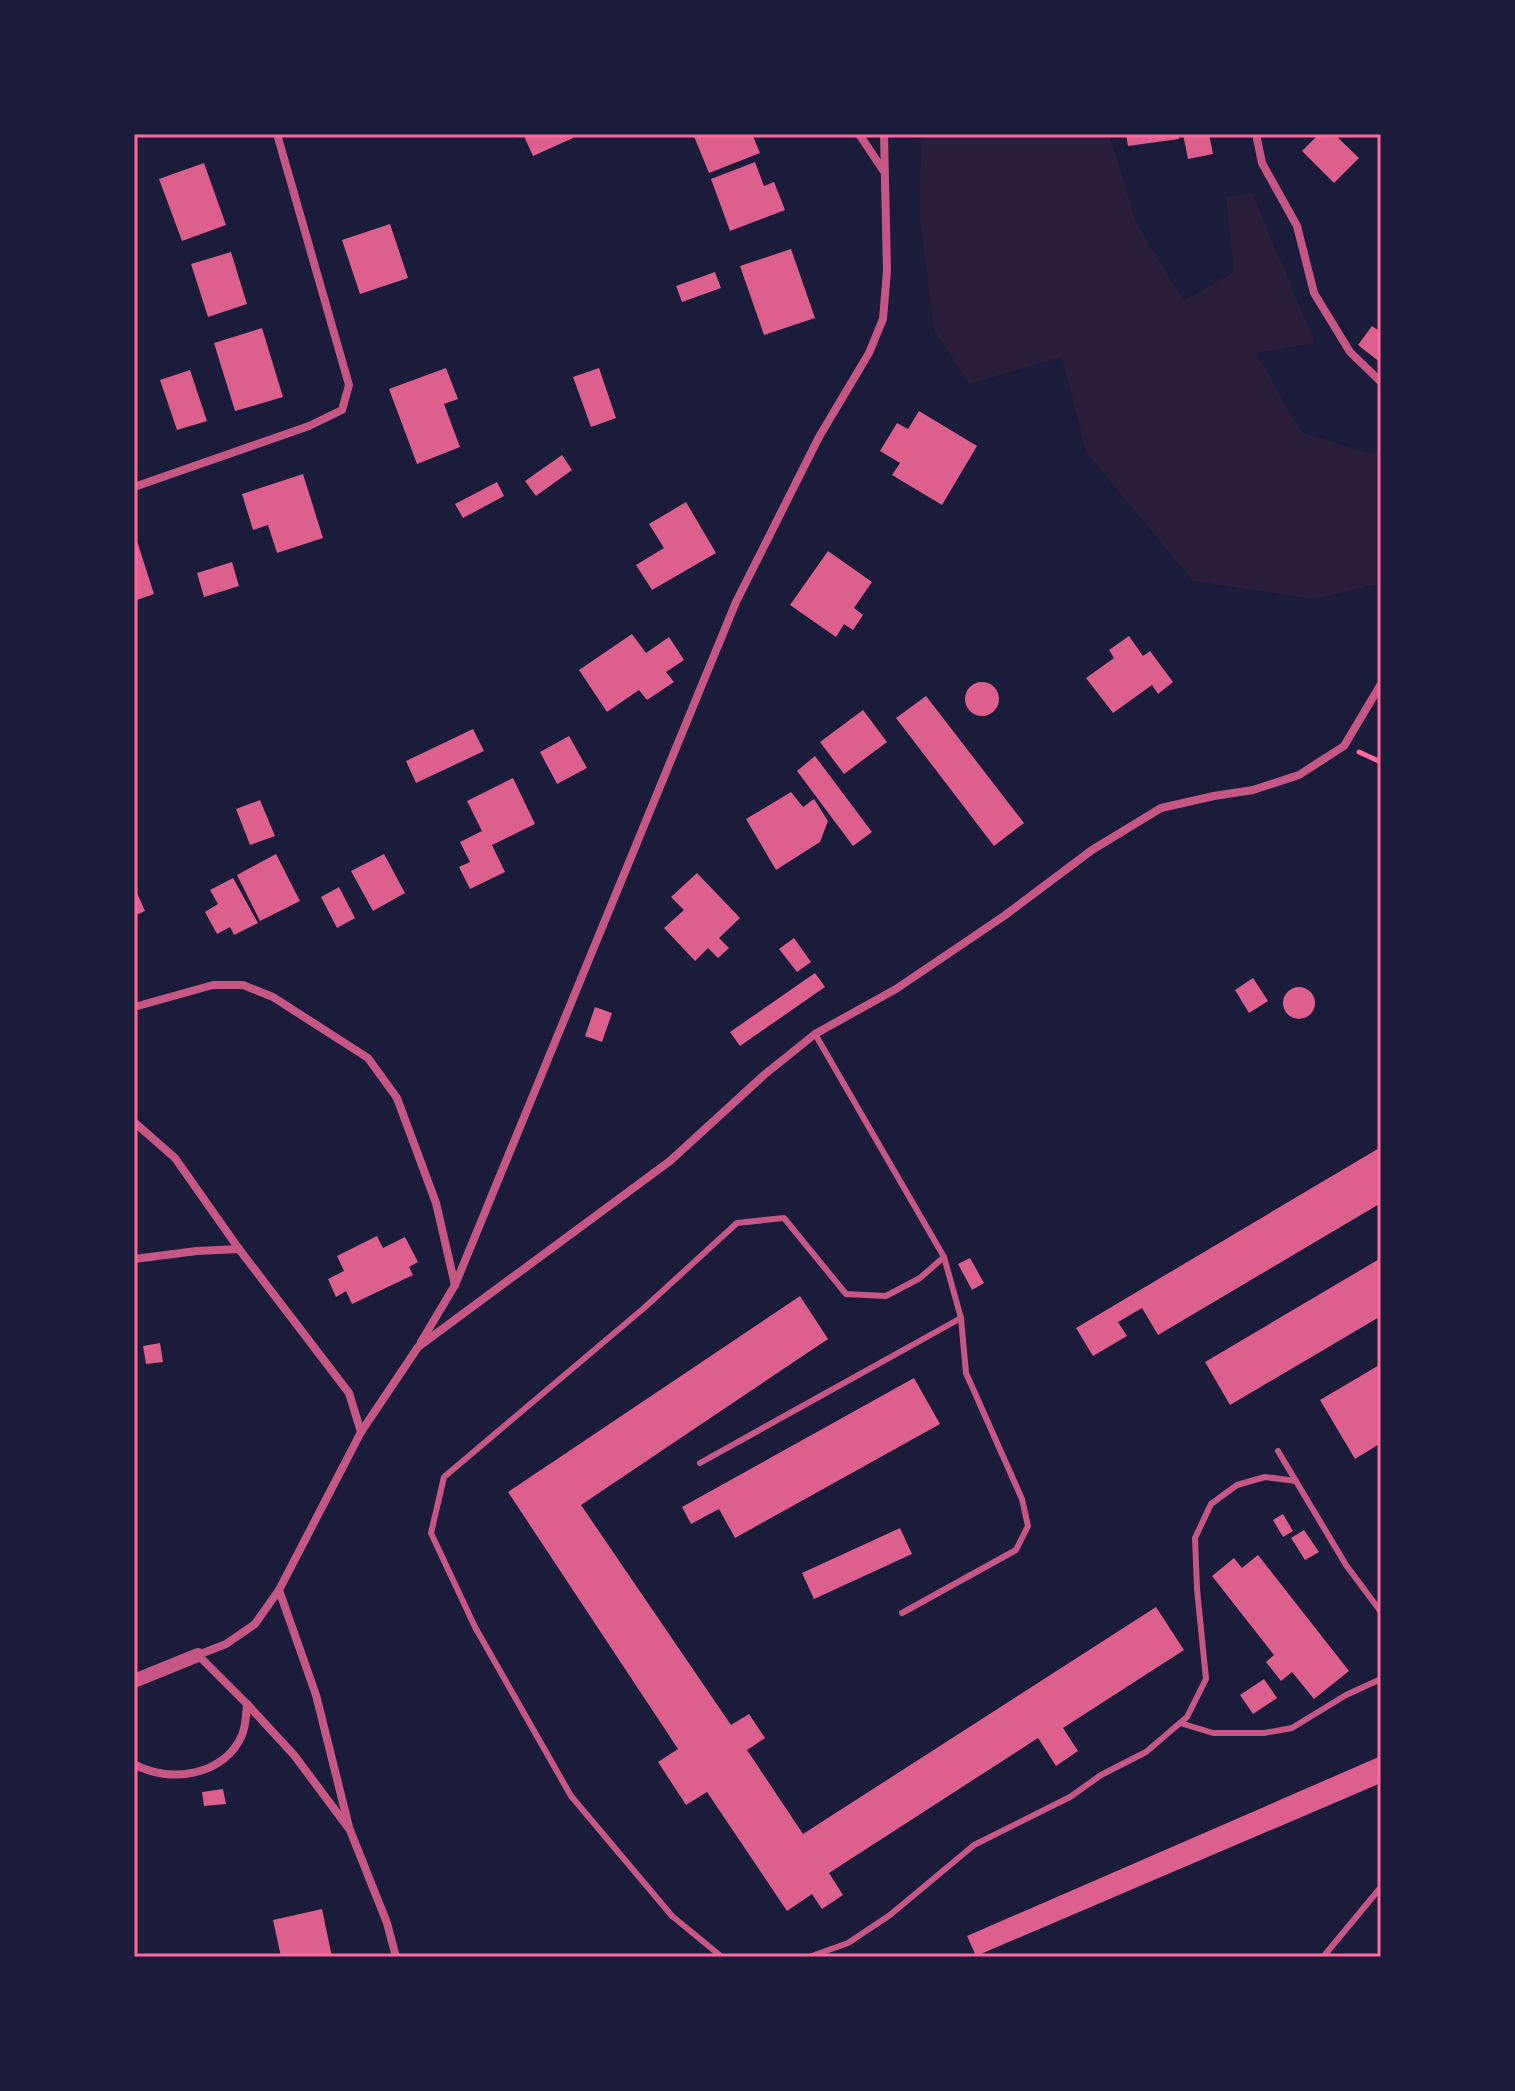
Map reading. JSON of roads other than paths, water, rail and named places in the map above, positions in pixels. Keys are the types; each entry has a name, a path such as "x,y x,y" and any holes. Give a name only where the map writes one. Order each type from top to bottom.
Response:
{"street":[{"path":"134,487 309,426 342,410 349,385 277,134"},
{"path":"859,134 883,170"},
{"path":"134,1681 226,1644 255,1624 279,1590 361,1432 455,1285 736,602 819,437 869,353 883,319 887,271 884,134"},
{"path":"1256,134 1262,163 1297,226 1314,293 1350,352 1381,382"},
{"path":"418,1347 670,1161 764,1075 815,1034 896,989 1004,916 1092,850 1161,808 1253,790 1299,775 1344,746 1381,684"},
{"path":"134,1007 213,985 243,985 273,997 368,1058 397,1098 436,1203 455,1285"},
{"path":"134,1122 175,1158 239,1249 349,1393 361,1432"},
{"path":"134,1259 239,1249"},
{"path":"279,1590 316,1695 350,1830 387,1923 396,1957"},
{"path":"198,1655 294,1755 350,1830"},
{"path":"134,1764 145,1770 174,1776 204,1771 231,1753 243,1734 247,1704"}],"lane":[{"path":"815,1034 944,1257 961,1318 966,1373 1018,1488 1028,1526 1016,1550 902,1613"},
{"path":"722,1957 672,1916 571,1796 475,1627 431,1533 444,1477 644,1308 737,1223 784,1218 846,1294 886,1296 920,1278 944,1257"},
{"path":"700,1463 961,1318"},
{"path":"1278,1451 1346,1565 1381,1612"},
{"path":"809,1957 848,1943 890,1915 974,1845 1070,1797 1101,1775 1146,1752 1187,1717 1206,1679 1195,1538 1211,1504 1237,1485 1265,1477 1296,1481"},
{"path":"1180,1723 1213,1733 1264,1733 1292,1728 1346,1695 1381,1679"},
{"path":"1323,1957 1381,1887"}]}
